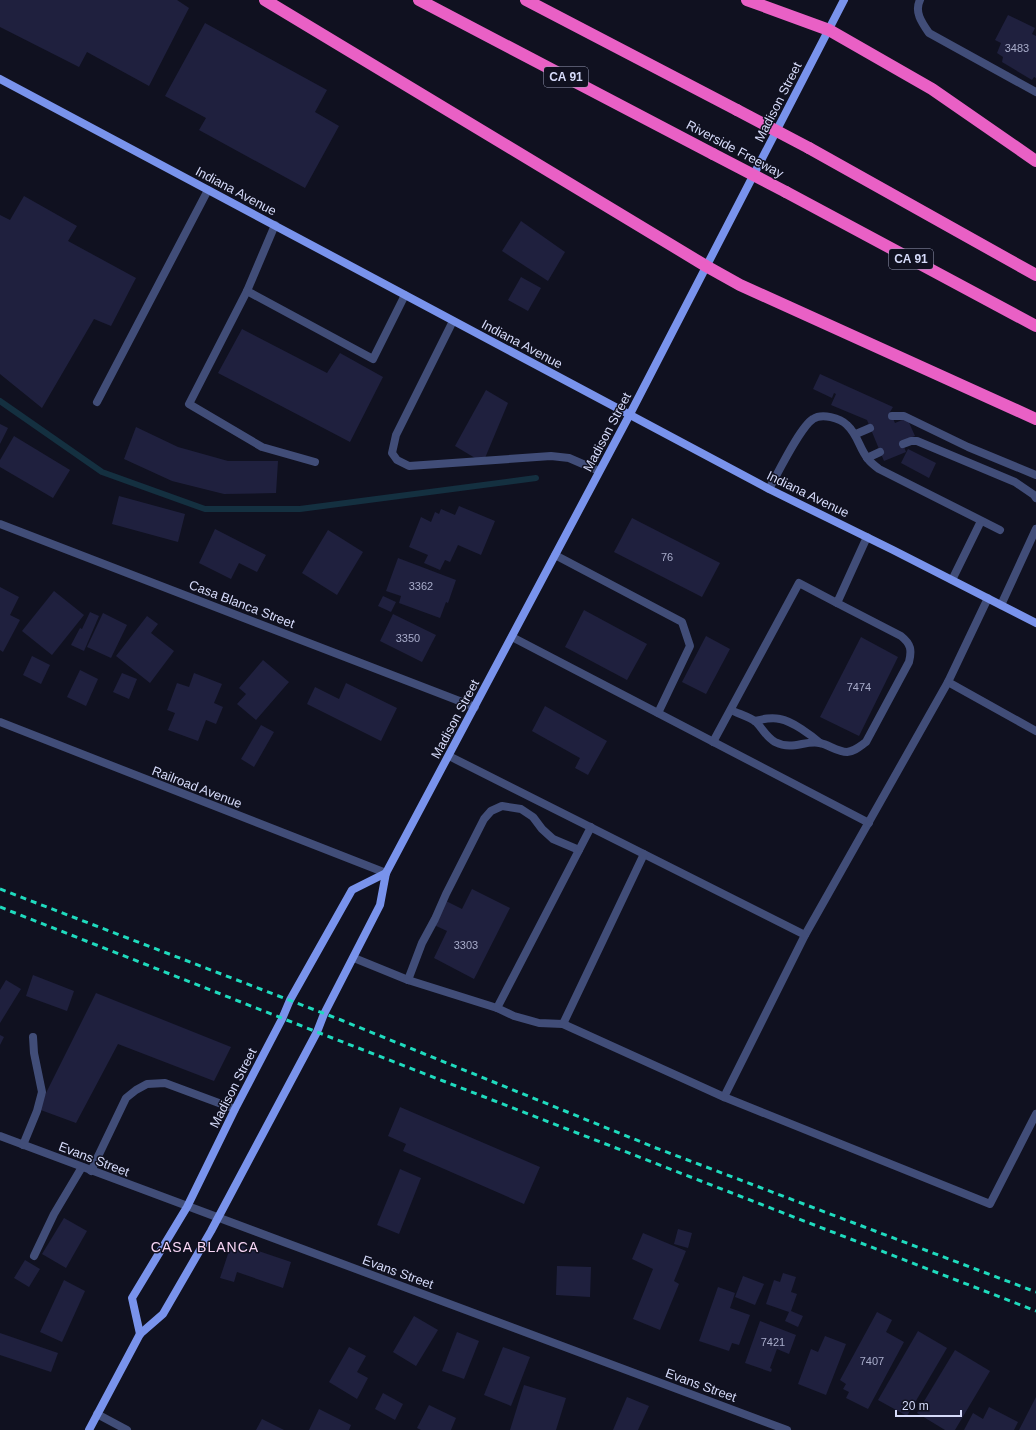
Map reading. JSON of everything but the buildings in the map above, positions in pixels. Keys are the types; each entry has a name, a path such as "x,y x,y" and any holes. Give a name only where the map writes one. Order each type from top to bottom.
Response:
{"highway":[{"path":"265,0 706,266 740,285 1036,419"},
{"name":"Riverside Freeway","path":"419,0 786,192 1036,326"},
{"path":"526,0 809,148 1036,275"},
{"path":"747,0 829,30 932,89 1036,161"}],"street":[{"name":"Madison Street","path":"89,1430 140,1334 163,1314 218,1218 317,1032 324,1014 380,905 386,873 630,414 844,0"},
{"path":"920,0 918,3 919,16 929,33 1036,92"},
{"name":"Indiana Avenue","path":"0,79 769,489 1036,623"},
{"path":"97,402 208,190"},
{"path":"275,225 247,291 189,404 262,447 315,462"},
{"path":"247,291 373,359 405,295"},
{"path":"453,321 396,435 392,453 397,460 409,466 551,456 569,458 600,471"},
{"path":"769,489 803,430 812,419 820,416 829,417 846,424 856,434 867,458 879,469 1000,530"},
{"path":"892,416 904,416 968,447 1036,475"},
{"path":"856,434 870,428"},
{"path":"903,444 911,441 917,441 1015,482 1036,498"},
{"path":"867,458 880,452"},
{"path":"952,580 981,521"},
{"name":"Casa Blanca Street","path":"0,524 475,707"},
{"path":"1001,605 1036,529"},
{"path":"837,603 867,537"},
{"path":"1021,562 1036,544"},
{"path":"555,555 682,622 690,646 658,713"},
{"path":"713,742 799,583 901,636 911,647 910,662 866,742 855,750 845,752 820,743 801,729 781,719 769,718 755,721"},
{"path":"724,1097 805,935 948,682 988,598"},
{"path":"512,637 869,823"},
{"path":"948,682 1036,731"},
{"path":"731,710 755,721 767,736 776,742 788,746 820,743"},
{"name":"Railroad Avenue","path":"0,722 386,873"},
{"path":"449,756 805,935"},
{"path":"408,980 422,943 480,826 491,810 502,806 521,809 533,817 542,829 553,839 579,850"},
{"path":"497,1008 590,827"},
{"path":"563,1024 644,854"},
{"name":"Madison Street","path":"140,1334 132,1298 187,1207 235,1109 282,1019 290,1000 352,890 386,873"},
{"path":"354,958 408,980 497,1008 514,1016 539,1023 563,1024 724,1097 990,1204 1036,1114"},
{"path":"24,1145 37,1111 42,1092 34,1053 33,1037"},
{"path":"91,1171 126,1098 136,1090 148,1084 165,1083 235,1109"},
{"name":"Evans Street","path":"0,1136 787,1430"},
{"path":"34,1256 54,1214 82,1167"},
{"path":"97,1414 127,1430"}],"waterway":[{"path":"0,401 102,472 205,509 300,509 536,478"}],"railway":[{"path":"0,889 341,1020 656,1148 1036,1292"},
{"path":"0,907 317,1032 1036,1311"}],"district":[{"name":"CASA BLANCA","path":"205,1247"}]}
